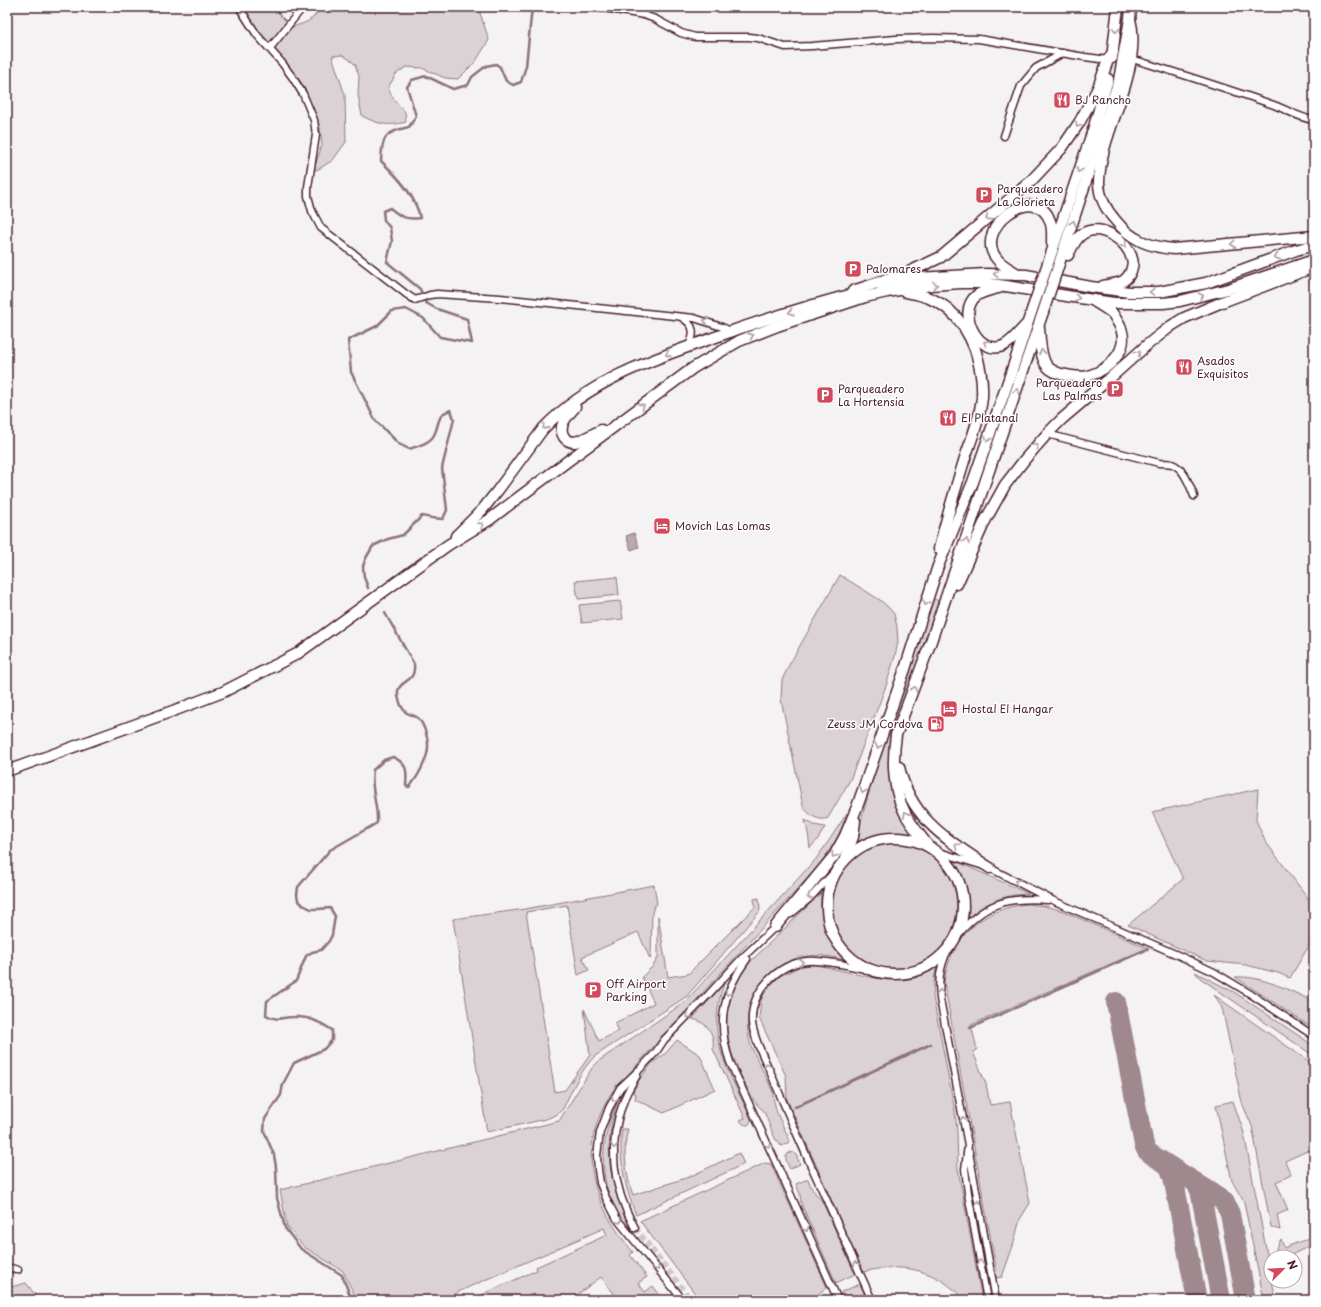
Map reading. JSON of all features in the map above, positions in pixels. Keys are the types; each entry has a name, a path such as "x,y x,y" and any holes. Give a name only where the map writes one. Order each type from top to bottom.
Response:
{"main road":[{"path":"775,927 834,856 845,836 857,807 905,669 938,566 973,482 1093,130 1109,75 1118,7"},
{"path":"932,849 918,842 904,838 879,839 860,847 844,860 837,869 832,879 827,900 827,911 832,932 837,942 852,959 870,970 889,974 917,971 934,962 948,949 956,937 959,928 963,900 958,881 949,865 932,849 906,815 898,794 894,772 894,750 896,736 930,644 1039,325 1119,80 1131,7"},
{"path":"1130,19 1134,30 1132,59 1123,96 1107,142 1099,183 1101,195 1107,210 1121,228 1130,236 1142,242 1154,246 1174,249 1314,236"},
{"path":"448,546 483,509 543,429 553,418 591,390 640,365 689,346 761,320 828,300 906,273 941,257 1014,196 1038,174 1062,148 1092,102 1111,56"},
{"path":"1019,275 996,259 992,251 990,243 992,235 1003,218 1022,206 1037,206 1046,213 1051,222 1053,248"},
{"path":"1056,273 1063,266 1076,240 1084,232 1091,230 1110,233 1120,239 1124,244 1132,258 1133,265 1125,280 1119,283 1091,287"},
{"path":"828,300 918,278 986,274 1019,275 1129,292 1159,292 1218,279 1296,250 1314,245"},
{"path":"7,771 223,692 297,654 448,546 489,520 698,365 739,341 783,324 865,297 931,285 982,283 1114,303 1163,303 1180,301 1228,289 1314,260"},
{"path":"930,644 985,521 994,505 1025,459 1062,419 1137,354 1171,326 1184,318 1215,304 1314,267"},
{"path":"1006,286 976,296 971,301 968,310 968,317 973,332 989,346 1003,346 1014,338 1028,322"},
{"path":"896,291 919,294 934,300 960,320 965,328 979,362 981,372 982,386 980,406 942,536 938,556 938,566"},
{"path":"1039,325 1043,358 1047,366 1054,372 1075,377 1086,376 1098,372 1107,367 1116,359 1122,346 1123,333 1120,325 1112,314 1092,300"},
{"path":"591,390 566,417 561,428 563,436 566,440 573,442 580,440 624,419"},
{"path":"894,750 902,781 910,798 927,822 946,838 990,868"},
{"path":"844,860 853,837 857,807"}],"street":[{"path":"239,7 257,35 282,63 303,94 314,120 316,135 308,196 312,211 321,228 415,300 430,295 500,298 701,319 731,331"},
{"path":"270,48 303,7"},
{"path":"598,7 644,15 655,19 680,33 695,37 749,37 758,38 785,47 896,39 962,38 979,39 1063,53 1111,56"},
{"path":"1004,136 1021,86 1036,68 1063,53"},
{"path":"1132,59 1274,105 1314,120"},
{"path":"680,317 690,324 692,329 693,335 689,346"},
{"path":"1047,434 1159,463 1172,464 1178,467 1182,472 1194,496"},
{"path":"932,849 990,868 1052,900 1214,972 1314,1036"},
{"path":"684,1300 617,1219 606,1198 600,1183 597,1156 600,1132 609,1108 620,1088 656,1052 664,1040 741,959 775,927 809,899 837,869"},
{"path":"956,937 976,916 998,904 1016,899 1030,898 1052,900"},
{"path":"754,948 738,970 728,992 722,1022 724,1043 730,1062 838,1300"},
{"path":"948,949 942,962 939,983 941,1004 996,1300"},
{"path":"870,970 818,961 796,963 769,979 761,988 754,1004 752,1023 755,1035 812,1168 872,1300"},
{"path":"635,1228 621,1200 613,1154 619,1114 624,1099 639,1070"},
{"path":"968,1145 965,1169 968,1193 988,1300"},
{"path":"7,1267 18,1270"}],"shaded area":[{"path":"244,7 277,7 280,15 292,27 305,23 312,18 318,12 320,7 478,7 489,40 476,61 458,79 445,78 422,68 406,67 396,74 388,88 393,98 405,112 406,122 394,124 378,123 362,116 358,95 359,76 355,64 343,55 332,56 345,95 346,142 333,160 317,170 314,169 322,145 320,128 313,108 301,82 258,33"},
{"path":"634,533 639,547 631,550 626,536"},
{"path":"840,575 880,600 894,614 898,642 886,686 850,780 828,818 821,819 811,815 803,806 781,699 782,680"},
{"path":"617,577 619,595 578,599 575,581"},
{"path":"931,598 939,601 916,671 894,728 889,758 889,773 893,795 899,808 919,838 902,834 886,834 870,838 854,845 885,737 918,646"},
{"path":"620,601 623,619 582,623 579,605"},
{"path":"1258,789 1256,820 1265,841 1314,906 1314,937 1290,978 1278,973 1246,965 1207,961 1128,925 1183,879 1152,812"},
{"path":"847,813 834,843 815,870 612,1092 601,1114 594,1135 591,1156 593,1175 598,1195 607,1214 633,1252 630,1255 647,1277 638,1283 645,1292 653,1286 664,1300 619,1300 601,1277 570,1300 470,1300 537,1270 536,1267 607,1235 604,1228 458,1292 448,1300 355,1300 354,1294 343,1271 304,1247 287,1227 280,1190 559,1121 592,1068 600,1060 685,1002 816,859"},
{"path":"805,820 814,825 825,827 818,839 810,848 808,833"},
{"path":"894,843 906,844 918,848 929,854 942,866 952,882 956,894 956,918 952,930 946,941 934,954 918,964 906,968 894,969 882,968 870,964 859,958 846,946 836,930 832,918 831,906 832,894 836,882 842,871 854,858 870,848 882,844"},
{"path":"951,859 1029,894 1004,897 989,903 968,917 968,901 965,886 956,866"},
{"path":"654,885 657,904 654,906 652,913 650,959 638,932 582,957 589,970 578,975 567,905 526,912 555,1092 565,1090 590,1055 584,1009 599,1041 619,1031 615,1023 654,1003 642,977 653,966 658,958 658,916 668,977 688,974 755,907 754,899 759,898 760,909 687,996 595,1056 581,1074 563,1109 556,1115 546,1119 487,1132 453,919 525,909"},
{"path":"821,893 823,921 826,930 840,954 847,961 838,958 812,956 796,959 780,966 763,981 756,991 749,1012 748,1035 751,1046 772,1090 777,1114 789,1139 788,1143 782,1146 774,1137 765,1114 753,1099 735,1063 727,1030 727,1013 730,997 737,980 749,963"},
{"path":"1027,904 1045,906 1063,911 1147,948 971,1025 977,1049 973,1052 986,1084 990,1105 1010,1102 1030,1203 1020,1219 1013,1246 1002,1277 995,1278 996,1268 944,982 953,952 961,939 971,928 982,919 996,912"},
{"path":"815,965 870,977 897,979 924,973 937,965 934,979 933,997 955,1111 958,1169 982,1300 964,1300 954,1289 943,1281 918,1271 905,1268 891,1268 863,1272 787,1099 786,1076 759,1018 761,1001 764,994 780,976 801,966"},
{"path":"1195,972 1234,992 1314,1046 1314,1056 1200,978"},
{"path":"1235,977 1245,977 1265,981 1314,1002 1314,1029"},
{"path":"724,984 717,1012 718,1040 725,1063 751,1119 748,1125 743,1124 740,1120 745,1118 713,1049 713,1038 709,1029 697,1020 692,1019"},
{"path":"1214,995 1314,1065 1314,1148 1285,1161 1291,1175 1276,1182 1288,1210 1277,1215 1280,1230 1271,1227 1252,1126 1242,1103 1221,1005"},
{"path":"677,1040 700,1055 715,1089 664,1113 635,1099 636,1094 633,1092 639,1080 652,1063 665,1054"},
{"path":"1233,1101 1244,1133 1266,1249 1263,1249 1263,1289 1274,1289 1276,1300 1264,1300 1244,1202 1232,1181 1216,1105"},
{"path":"617,1103 612,1121 609,1155 613,1182 617,1195 636,1231 632,1232 617,1212 606,1185 604,1172 607,1130"},
{"path":"622,1129 628,1129 625,1154 628,1180 633,1195 689,1177 739,1153 744,1164 636,1215 623,1173 621,1151"},
{"path":"793,1152 800,1164 790,1169 786,1156"},
{"path":"765,1163 771,1164 827,1287 811,1300 700,1300 640,1221"},
{"path":"808,1179 812,1189 822,1201 855,1274 836,1283 801,1203 800,1194 796,1184"},
{"path":"1314,1236 1314,1244 1303,1249 1276,1249 1281,1239 1284,1248"},
{"path":"26,1283 37,1297 43,1300 7,1300 7,1288"},
{"path":"860,1284 867,1300 845,1300 841,1292"}],"waterway":[{"path":"368,588 364,577 363,566 373,546 388,539 403,535 422,516 443,519 447,510 442,468 454,419 451,410 443,414 439,420 434,435 430,440 423,444 409,449 399,444 375,420 351,372 348,340 377,326 392,311 406,309 423,318 440,337 472,343 467,319 437,309 426,303 420,289 387,262 392,241 390,228 384,220 383,211 390,208 397,214 404,217 411,219 420,218 418,210 410,194 381,161 382,146 386,136 395,131 409,127 416,116 407,87 412,80 426,76 453,89 468,85 472,77 486,66 496,64 500,67 506,81 513,85 521,82 526,66 532,7"},
{"path":"352,1300 342,1275 301,1249 285,1228 277,1198 274,1155 264,1131 265,1119 281,1095 283,1084 294,1063 324,1049 332,1040 332,1030 319,1022 309,1019 299,1017 277,1019 266,1015 267,1001 296,981 306,956 312,952 321,950 332,935 335,916 330,908 311,909 303,905 298,900 298,887 330,850 377,823 372,784 373,770 384,760 393,757 402,762 406,768 406,786 409,787 419,773 427,756 428,742 423,725 418,718 405,711 398,697 399,687 413,675 414,664 385,613"},
{"path":"970,1028 1148,949"},
{"path":"795,1107 931,1044"}],"taxiway":[{"path":"1116,1002 1144,1145 1147,1151 1152,1155 1224,1201 1230,1214 1246,1300"},
{"path":"1169,1166 1173,1177 1197,1300"},
{"path":"1195,1182 1200,1190 1221,1300"}],"tunnel":[{"path":"635,1228 691,1300"}],"place":[{"name":"BJ Rancho","path":"1062,100"},
{"name":"Parqueadero La Glorieta","path":"984,195"},
{"name":"Palomares","path":"853,269"},
{"name":"Asados Exquisitos","path":"1184,367"},
{"name":"Parqueadero Las Palmas","path":"1115,389"},
{"name":"Parqueadero La Hortensia","path":"825,395"},
{"name":"El Platanal","path":"948,418"},
{"name":"Movich Las Lomas","path":"662,526"},
{"name":"Hostal El Hangar","path":"949,709"},
{"name":"Zeuss JM Cordova","path":"936,724"},
{"name":"Off Airport Parking","path":"593,990"}]}
